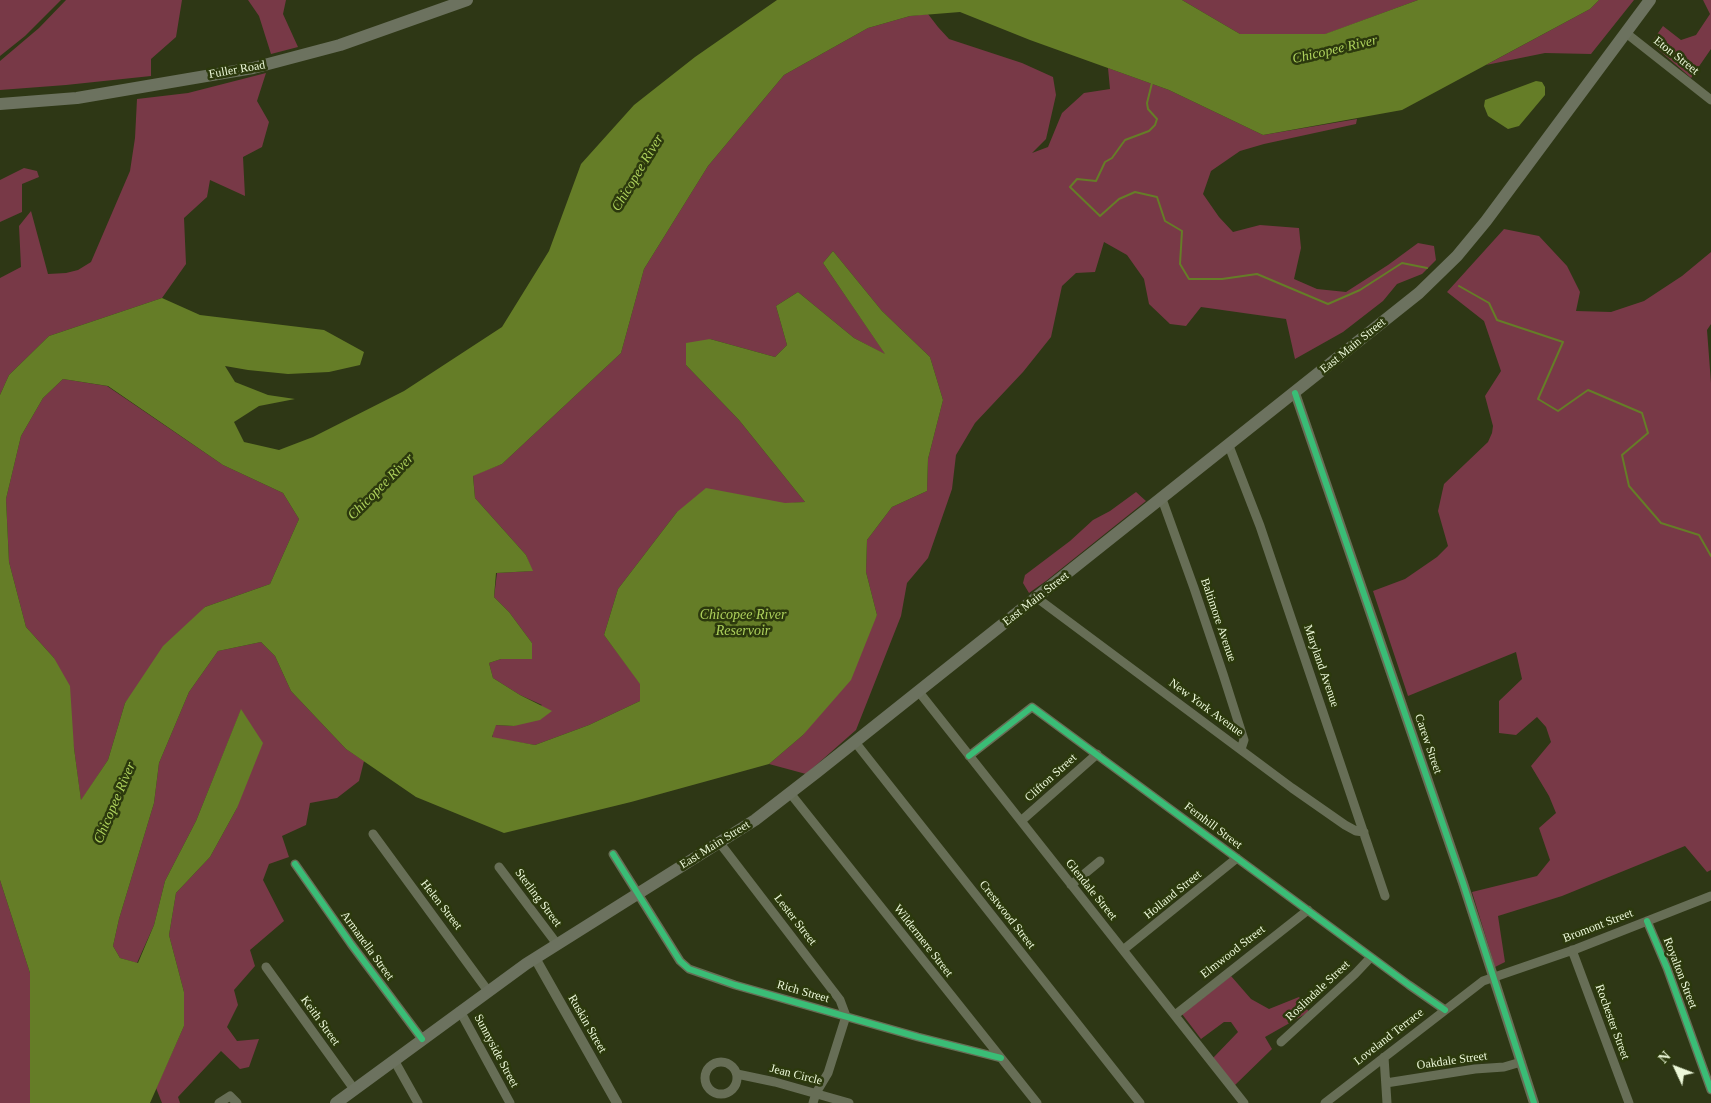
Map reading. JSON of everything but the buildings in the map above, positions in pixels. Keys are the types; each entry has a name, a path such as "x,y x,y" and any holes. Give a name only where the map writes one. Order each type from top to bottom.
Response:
{"main road":[{"name":"Fuller Road","path":"0,104 78,98 253,68 340,45 467,0"},
{"name":"East Main Street","path":"336,1103 534,958 755,820 1229,446 1419,293 1457,256 1486,221 1650,0"}],"street":[{"name":"Eton Street","path":"1626,32 1711,100"},
{"name":"Carew Street","path":"1295,393 1395,682 1494,977 1534,1103"},
{"name":"Maryland Avenue","path":"1229,446 1260,526 1385,896"},
{"name":"Baltimore Avenue","path":"1162,499 1194,588 1244,740 1241,749"},
{"name":"New York Avenue","path":"1037,598 1345,825 1356,831 1364,832"},
{"name":"Glendale Street","path":"919,692 1244,1103"},
{"name":"Fernhill Street","path":"969,756 1032,707 1444,1010"},
{"name":"Crestwood Street","path":"855,742 1140,1103"},
{"name":"Clifton Street","path":"1021,822 1097,754"},
{"name":"Wildermere Street","path":"790,793 1037,1103"},
{"name":"Helen Street","path":"373,834 488,991"},
{"name":"Lester Street","path":"719,842 830,986 840,1000 846,1016"},
{"name":"Rich Street","path":"613,854 680,961 689,969 735,985 918,1037 1001,1058"},
{"name":"Holland Street","path":"1123,950 1237,858"},
{"path":"1071,885 1100,861"},
{"name":"Armanella Street","path":"295,864 351,944 422,1039"},
{"name":"Sterling Street","path":"499,867 557,944"},
{"name":"Bromont Street","path":"1494,977 1511,973 1711,896"},
{"name":"Elmwood Street","path":"1175,1015 1308,910"},
{"name":"Royalton Street","path":"1647,921 1683,1011 1711,1090"},
{"name":"Rochester Street","path":"1572,950 1629,1103"},
{"name":"Roslindale Street","path":"1281,1042 1371,957"},
{"name":"Ruskin Street","path":"534,958 617,1103"},
{"name":"Keith Street","path":"266,967 354,1089"},
{"name":"Loveland Terrace","path":"1325,1103 1444,1010 1483,981 1494,977"},
{"name":"Sunnyside Street","path":"460,1011 510,1103"},
{"path":"813,1103 816,1093 828,1073 846,1016"},
{"path":"1384,1057 1387,1103"},
{"path":"394,1060 418,1103"},
{"name":"Oakdale Street","path":"1386,1082 1475,1069 1504,1067 1521,1062"},
{"name":"Jean Circle","path":"737,1074 849,1103"},
{"path":"219,1103 230,1096 237,1103"}],"shaded area":[{"path":"0,0 61,0 25,36 0,56"},
{"path":"66,0 182,0 176,37 151,59 151,76 0,90 0,61 39,28"},
{"path":"248,0 286,0 283,14 298,47 271,54 259,16"},
{"path":"1182,0 1418,0 1326,34 1240,34"},
{"path":"1599,0 1634,0 1591,54 1545,53 1486,65 1590,9"},
{"path":"1703,0 1711,0 1711,49 1691,78 1651,43 1663,26 1681,40 1696,35 1710,14"},
{"path":"928,14 949,39 1022,63 1053,77 1056,95 1046,139 1032,153 1048,147 1062,113 1084,93 1110,89 1108,68 1169,90 1263,135 1357,119 1356,124 1240,151 1211,171 1203,194 1219,217 1233,232 1260,225 1299,228 1301,248 1294,279 1317,289 1346,292 1418,243 1434,246 1436,260 1422,274 1397,284 1383,301 1343,332 1295,359 1286,319 1201,307 1186,326 1170,324 1149,304 1144,279 1127,255 1104,242 1095,272 1076,273 1062,286 1051,337 1023,372 975,423 956,455 952,489 928,558 907,583 901,616 856,730 806,774 769,764 803,735 877,615 866,572 867,540 892,507 927,491 928,459 943,400 930,357 882,311 833,251 823,263 886,355 854,338 798,292 776,306 787,345 775,357 710,339 686,365 739,420 805,502 677,512 618,589 604,635 641,684 640,701 589,725 535,745 492,738 495,725 514,726 542,705 520,695 493,678 489,663 501,659 531,659 532,643 509,612 494,597 497,573 532,571 526,555 475,498 473,475 502,464 621,353 644,269 708,166 784,75 868,28 910,16"},
{"path":"266,73 257,101 269,122 262,147 243,157 245,196 210,180 207,197 184,218 186,264 162,298 49,336 9,375 0,395 0,278 21,267 19,226 31,211 48,274 78,270 91,262 130,171 135,138 137,99 188,93"},
{"path":"24,168 37,171 39,177 22,184 22,212 0,222 0,180"},
{"path":"1504,229 1539,236 1567,266 1580,292 1576,311 1611,312 1644,301 1682,276 1711,252 1711,324 1707,330 1711,383 1711,870 1707,872 1685,846 1562,896 1498,916 1505,962 1495,967 1472,892 1537,876 1550,860 1539,828 1556,813 1549,796 1531,766 1551,742 1546,727 1537,717 1516,735 1499,733 1499,701 1522,679 1516,652 1408,696 1373,591 1405,579 1437,557 1448,546 1438,511 1444,484 1488,442 1492,433 1493,426 1485,396 1501,371 1484,321 1447,292"},
{"path":"63,379 107,386 223,465 283,493 299,519 270,584 205,607 125,703 108,760 81,801 74,748 54,658 26,627 9,562 6,499 21,436 43,398"},
{"path":"1136,492 1146,501 1029,593 1023,583 1025,575 1070,541 1093,520 1110,511"},
{"path":"261,642 275,656 291,691 346,749 364,761 359,781 337,798 310,803 306,825 282,836 289,857 269,864 263,880 284,921 250,950 255,966 234,990 238,1005 227,1027 237,1041 259,1039 249,1067 240,1069 221,1051 178,1097 180,1103 162,1103 156,1088 184,1026 184,992 169,935 176,893 210,857 237,808 241,710 196,821 165,881 154,925 137,963 120,958 113,946 119,919 154,803 159,763 189,692 218,651"},
{"path":"0,880 30,973 30,1103 0,1103"},
{"path":"1231,976 1251,999 1269,1009 1299,997 1309,1012 1265,1037 1272,1049 1234,1086 1213,1058 1238,1032 1231,1022 1224,1022 1201,1039 1182,1014"}],"water":[{"name":"Chicopee River Reservoir","path":"777,0 1182,0 1240,34 1325,34 1418,0 1599,0 1590,9 1402,110 1263,135 1169,90 1030,40 960,12 910,16 868,28 784,75 708,166 644,269 621,353 502,464 473,476 475,498 526,555 533,571 496,573 494,597 509,612 532,643 532,659 501,659 489,663 493,678 520,695 552,711 540,720 514,726 496,725 492,737 535,745 589,725 640,701 640,684 604,635 618,589 677,512 706,488 785,503 805,502 739,420 686,365 686,343 710,339 775,357 787,345 776,306 798,292 854,338 885,354 823,263 833,251 882,311 930,357 943,400 928,459 927,491 892,507 867,540 866,572 877,615 851,680 803,735 769,764 631,802 504,833 416,797 346,749 291,691 275,656 261,642 218,651 189,692 159,763 154,803 119,919 113,946 120,958 138,963 154,925 165,881 196,821 241,709 263,743 237,808 210,857 176,893 169,935 184,992 184,1026 150,1103 30,1103 30,973 0,880 0,395 9,375 49,336 162,298 200,315 324,330 364,352 360,365 329,372 288,374 225,366 235,382 268,395 295,399 259,406 234,422 244,442 279,450 313,437 404,391 502,327 549,251 581,164 634,105 695,57","holes":["63,379 108,386 223,465 283,493 299,519 270,584 205,607 163,646 125,703 108,760 81,800 74,748 70,686 54,658 26,627 9,562 6,499 21,436 43,398"]},
{"path":"1536,81 1542,82 1545,87 1545,95 1519,126 1508,129 1488,116 1484,106 1485,100"}],"waterway":[{"path":"1152,83 1147,103 1148,109 1157,119 1155,125 1149,131 1125,140 1112,158 1105,162 1096,181 1077,179 1070,187 1100,216 1119,199 1135,192 1157,197 1165,221 1182,231 1180,264 1189,279 1222,279 1257,274 1328,304 1360,290 1402,263 1427,268"},
{"path":"1459,286 1489,303 1497,320 1563,342 1538,399 1558,411 1588,390 1642,413 1648,433 1622,455 1629,486 1661,523 1699,535 1711,556"}],"cycle path":[{"path":"1295,393 1463,883 1534,1103"},
{"path":"969,756 1032,707 1445,1010"},
{"path":"613,854 680,961 689,969 735,985 918,1037 1001,1058"},
{"path":"295,864 351,944 422,1039"},
{"path":"1647,921 1667,968 1711,1090"}],"water label":[{"name":"Chicopee River","path":"1335,50"},
{"name":"Chicopee River","path":"638,173"},
{"name":"Chicopee River","path":"381,487"},
{"name":"Chicopee River","path":"115,803"}]}
